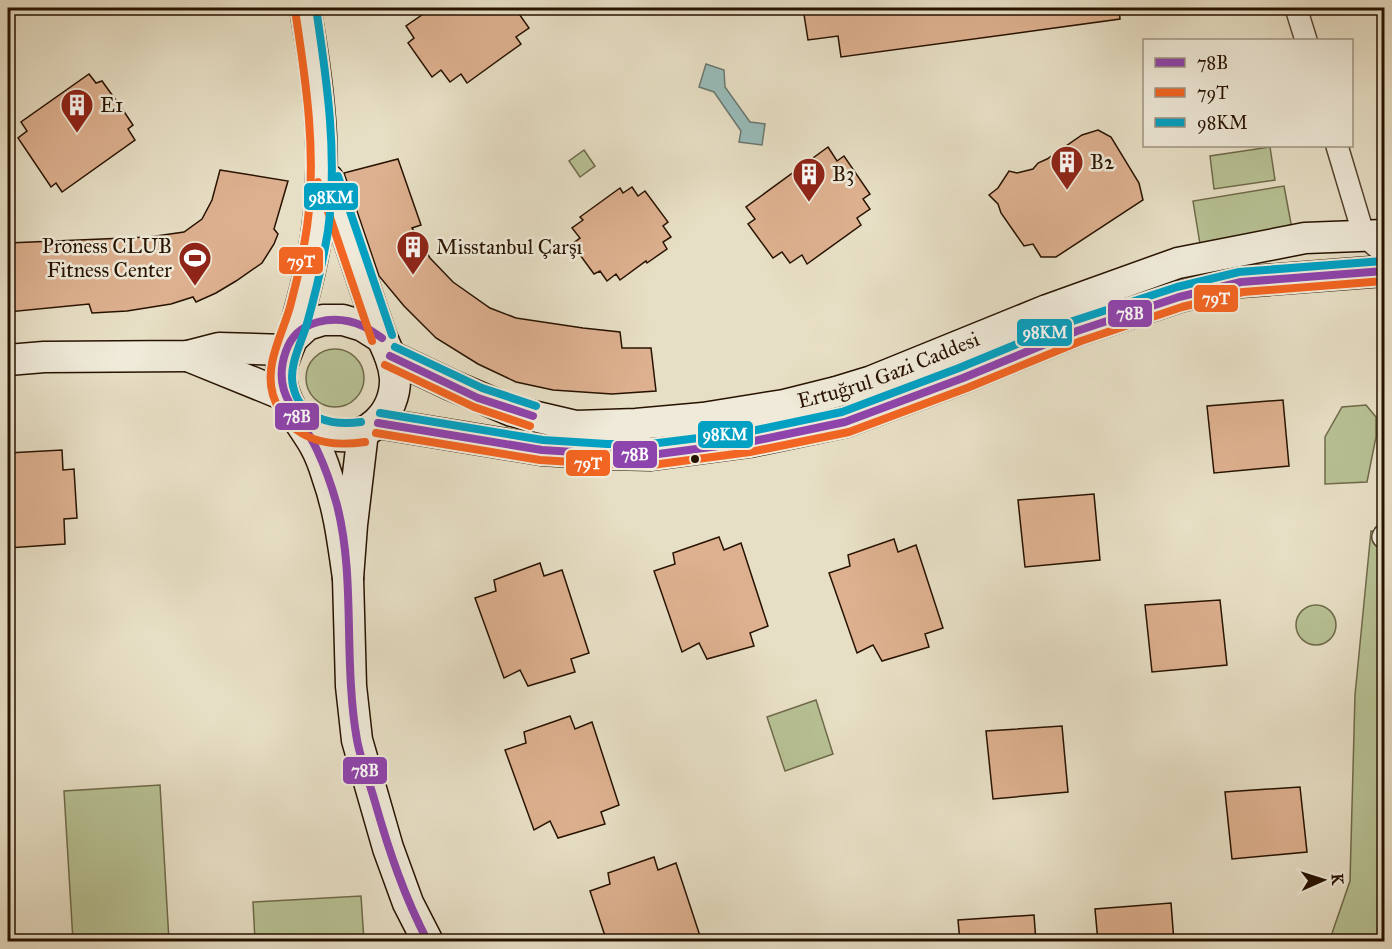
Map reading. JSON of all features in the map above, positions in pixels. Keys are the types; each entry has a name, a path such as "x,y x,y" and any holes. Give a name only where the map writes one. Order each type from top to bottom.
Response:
{"main road":[{"path":"305,8 320,111 322,163 320,220 281,374 291,406 317,449 337,506 348,578"},
{"path":"188,356 291,406 314,429 332,435 345,436 371,428 385,414 393,397 395,377 322,163"},
{"name":"Ertuğrul Gazi Caddesi","path":"386,347 451,385 512,411 576,426 703,418 784,405 872,381 1047,310 1178,263 1305,238 1378,241"},
{"name":"Ertuğrul Gazi Caddesi","path":"371,428 542,450 607,454 651,455 749,442 845,422 963,378 1077,331 1179,297 1241,282 1384,271"},
{"path":"8,360 44,357 188,356 219,348 289,344 307,325 323,320 343,320 363,326 386,347"},
{"path":"371,428 352,525 348,578 351,686 357,740 388,848 408,903 428,942"}],"street":[{"path":"1296,8 1306,39"},
{"path":"1337,147 1378,241"}],"green space":[{"path":"1270,147 1275,180 1214,189 1210,156"},
{"path":"584,150 595,166 580,177 569,161"},
{"path":"1284,186 1292,229 1200,244 1193,201"},
{"path":"329,349 341,349 356,357 364,372 364,384 356,399 341,407 329,407 314,399 306,384 306,372 314,357"},
{"path":"1366,405 1376,417 1376,437 1367,482 1325,484 1325,437 1342,407"},
{"path":"1371,531 1384,532 1384,941 1329,942 1350,881 1355,695"},
{"path":"1316,605 1330,611 1336,625 1330,639 1316,645 1302,639 1296,625 1302,611"},
{"path":"816,700 833,754 785,771 767,717"},
{"path":"160,785 169,941 73,941 64,791"},
{"path":"361,896 364,941 255,941 253,902"}],"water":[{"path":"706,64 724,70 725,87 750,122 765,124 762,145 739,142 741,131 714,92 699,87"}],"building":[{"path":"432,8 515,8 529,28 516,37 521,44 467,83 461,74 450,82 441,70 432,77 408,43 414,38 406,26"},
{"path":"803,8 1119,8 1120,19 841,57 838,36 808,40"},
{"name":"E1","path":"89,74 96,83 102,81 123,110 133,125 128,129 135,140 62,192 56,183 51,187 18,138 27,131 21,122"},
{"name":"B2","path":"1098,130 1111,137 1139,183 1143,200 1056,257 1041,257 1033,244 1024,246 1001,213 998,204 989,195 998,188 1009,171 1017,173 1033,169 1038,163 1082,135"},
{"name":"B3","path":"828,147 837,161 844,156 870,194 863,199 870,209 857,218 861,225 807,264 802,255 790,263 782,252 773,258 748,224 755,219 746,207"},
{"name":"Misstanbul Çarşı","path":"398,159 421,225 412,228 430,258 453,282 490,308 516,318 620,332 622,348 651,348 656,391 612,394 553,390 516,382 478,364 436,338 404,306 379,276 344,173"},
{"path":"220,170 288,181 274,229 278,234 274,244 262,263 236,281 196,302 193,297 171,304 127,311 92,313 89,304 8,312 8,243 149,237 184,232 202,219 212,200"},
{"path":"632,187 638,196 645,191 668,222 663,226 671,237 663,242 667,249 647,263 646,261 620,280 616,274 607,281 600,271 594,274 572,244 580,238 572,228 583,220 580,217 620,188 623,193"},
{"path":"1283,400 1289,466 1214,473 1207,406"},
{"path":"62,450 63,470 74,469 77,518 64,519 65,544 8,548 8,453"},
{"path":"1094,494 1100,560 1025,567 1018,500"},
{"path":"719,537 724,550 741,543 768,626 750,633 754,646 707,659 699,643 682,652 654,571 675,564 673,553"},
{"path":"894,539 898,552 916,545 943,628 925,634 929,647 882,661 873,645 857,653 829,573 850,566 848,555"},
{"path":"540,563 544,576 562,570 589,653 571,659 575,672 528,686 520,670 504,678 475,598 496,591 494,580"},
{"path":"1220,600 1227,665 1152,672 1145,605"},
{"path":"570,716 575,729 592,722 619,805 601,812 605,824 558,838 550,821 534,830 505,750 526,743 524,732"},
{"path":"1062,726 1068,792 993,799 986,731"},
{"path":"1300,787 1307,852 1232,859 1225,792"},
{"path":"654,857 658,870 676,863 702,942 607,942 590,891 610,884 608,873"},
{"path":"1171,903 1174,942 1098,942 1095,909"},
{"path":"1034,915 1036,942 960,942 958,920"}],"transit line":[{"name":"98KM","path":"316,8 330,119 331,203 319,276 308,320 294,361 292,378 297,397 310,413 339,423 361,422"},
{"name":"79T","path":"295,10 309,118 310,200 300,267 290,307 272,361 271,384 279,410 297,430 322,441 365,442"},
{"name":"98KM","path":"338,176 392,335"},
{"name":"79T","path":"318,182 372,341"},
{"name":"98KM","path":"380,413 543,440 607,444 650,444 747,432 842,412 959,368 1073,321 1177,287 1239,272 1383,261"},
{"name":"78B","path":"378,423 542,450 607,454 651,455 749,442 845,422 963,378 1077,331 1179,297 1241,282 1384,271"},
{"name":"79T","path":"376,433 540,460 606,464 652,465 750,452 849,432 967,388 1081,341 1182,307 1243,292 1384,281"},
{"name":"78B","path":"382,338 363,326 341,320 329,320 308,326 291,340 282,366 282,380 289,404 320,457 337,505 347,572 351,686 357,740 392,856 404,890 428,942"},
{"name":"98KM","path":"395,347 482,388 536,406"},
{"name":"78B","path":"390,356 478,398 533,416"},
{"name":"79T","path":"385,365 474,407 530,426"}],"place":[{"name":"E1","path":"77,134"},
{"name":"B2","path":"1067,191"},
{"name":"B3","path":"809,203"},
{"name":"Misstanbul Çarşı","path":"413,276"},
{"name":"Proness CLUB Fitness Center","path":"195,287"}]}
